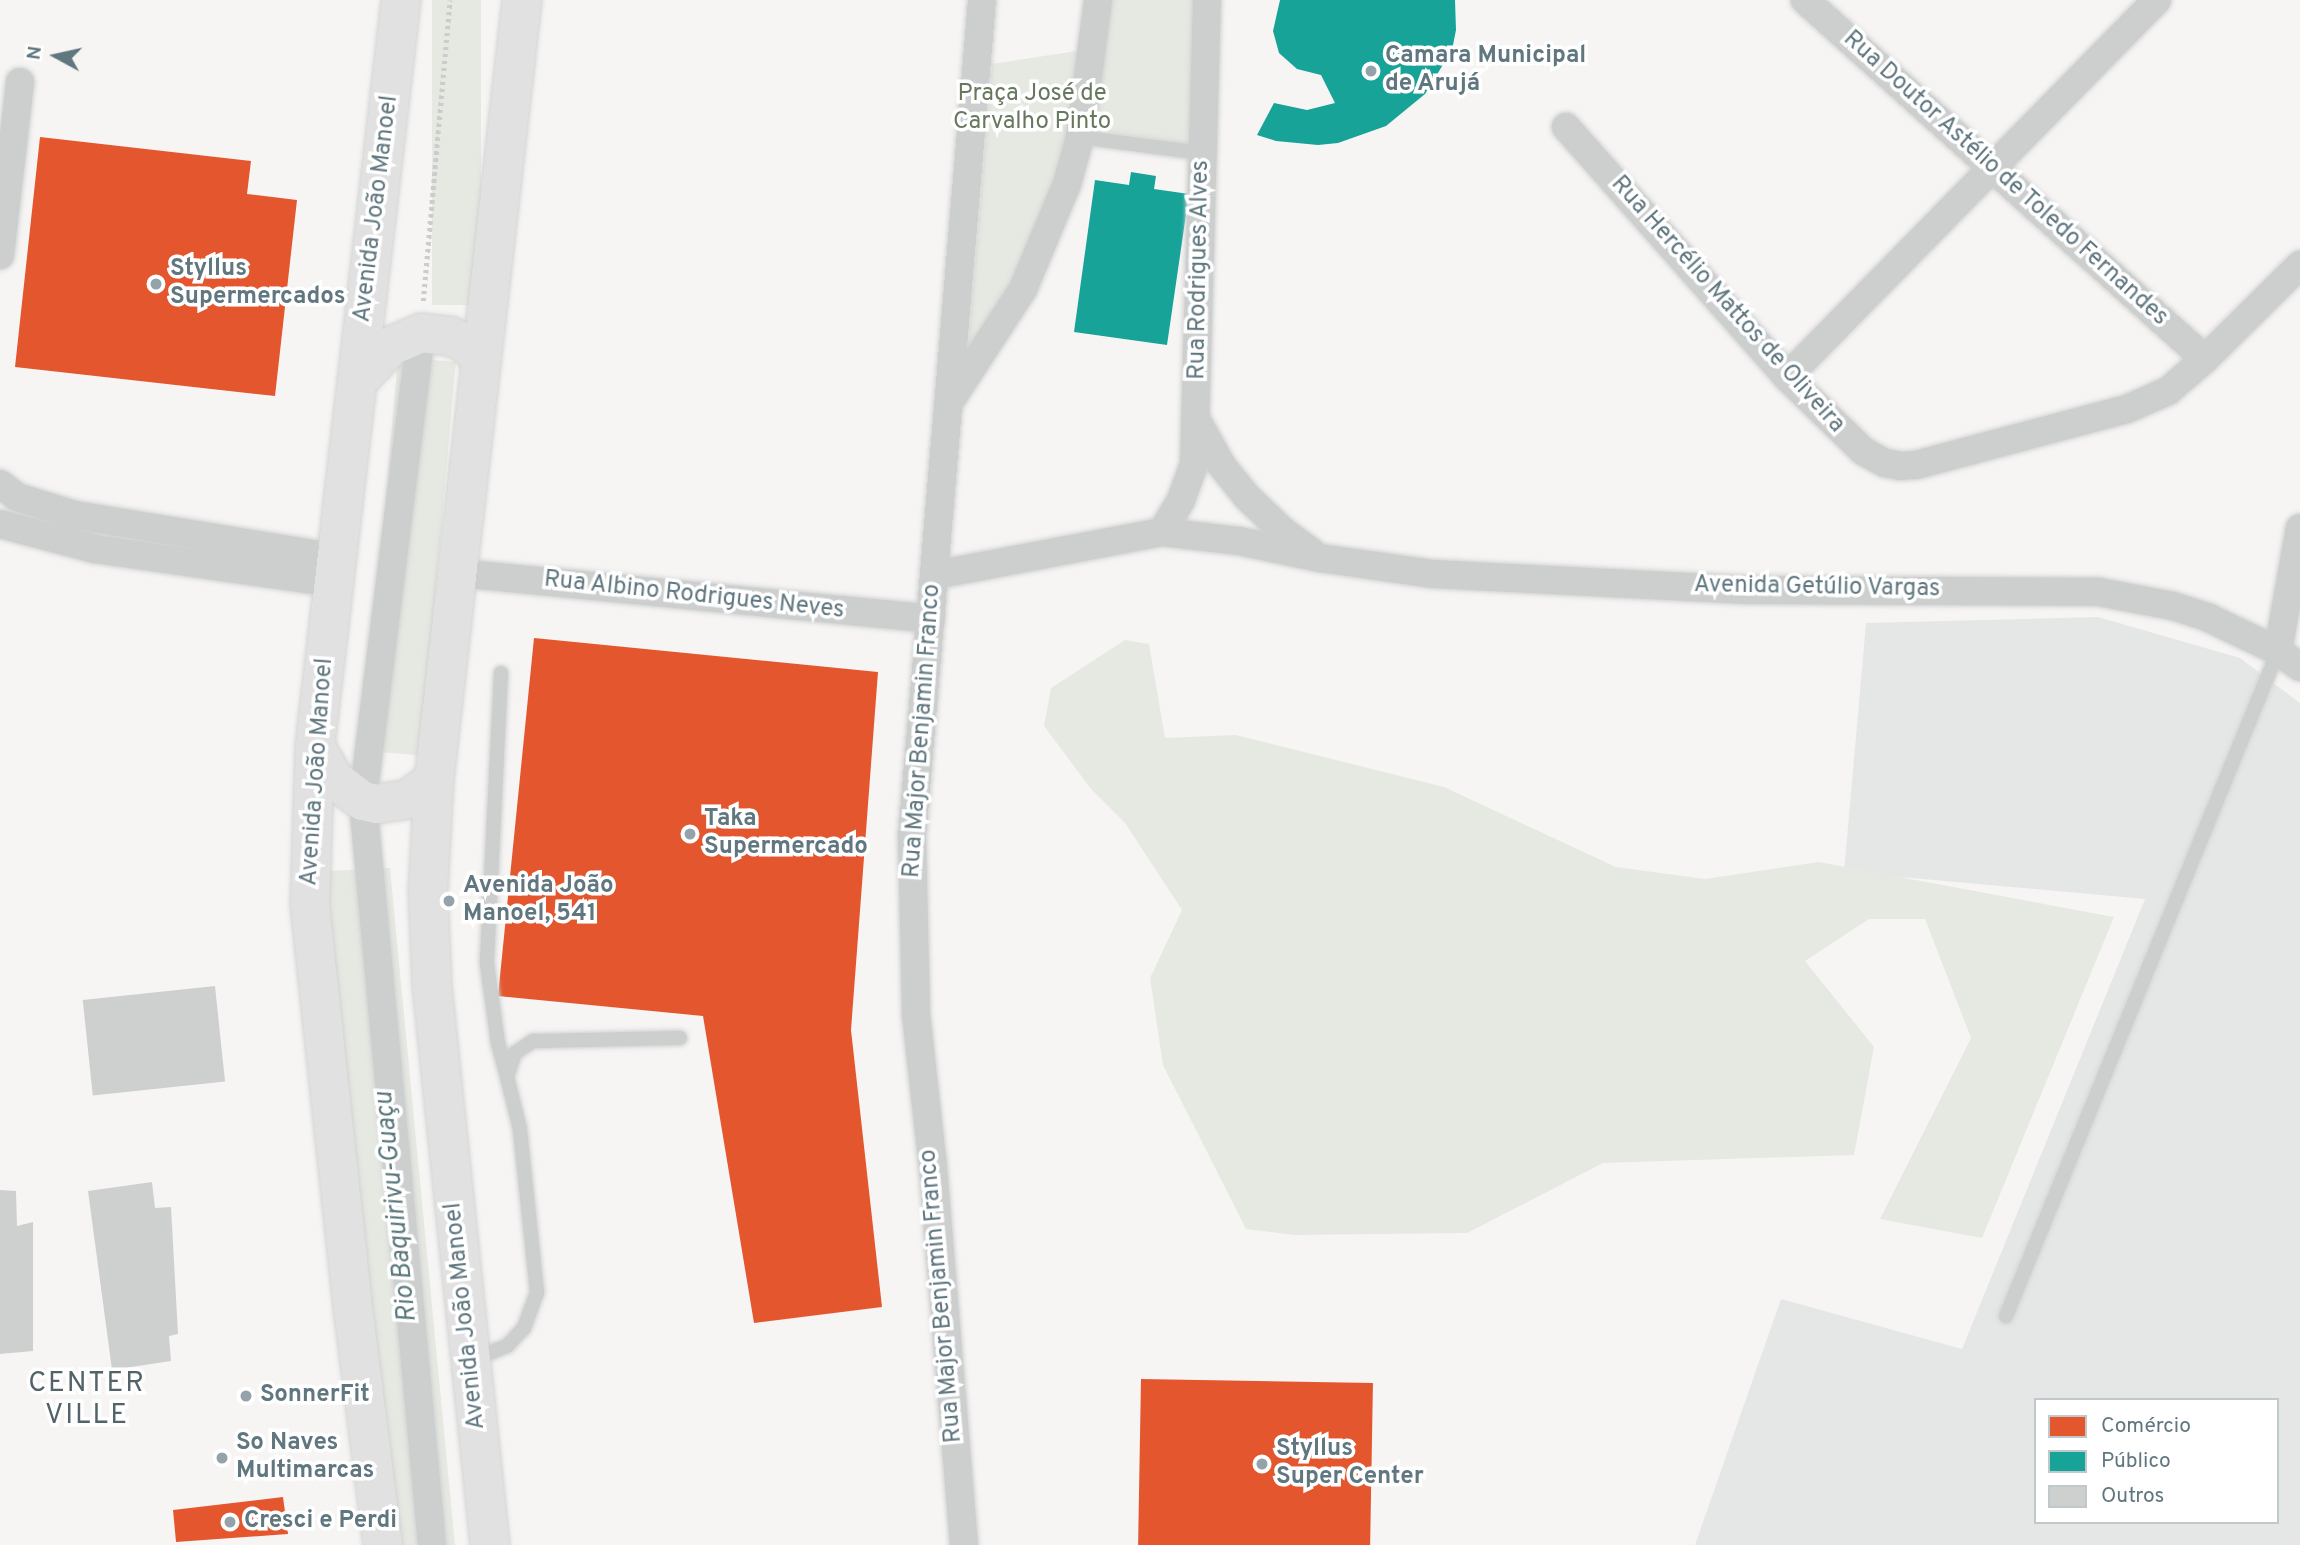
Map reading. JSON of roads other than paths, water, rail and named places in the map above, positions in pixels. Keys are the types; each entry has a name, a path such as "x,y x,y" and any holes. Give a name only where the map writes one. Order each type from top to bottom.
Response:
{"main road":[{"name":"Avenida João Manoel","path":"383,1545 317,985 310,904 315,746 401,0"},
{"name":"Avenida João Manoel","path":"490,1545 430,954 428,891 434,780 522,0"},
{"path":"357,382 391,346 405,337 421,333 436,333 457,339 475,352 481,364"},
{"path":"315,746 335,780 363,801 392,803 408,799 434,780"}],"street":[{"name":"Rua Major Benjamin Franco","path":"964,1545 932,1159 916,1013 912,925 915,776 951,400 982,0"},
{"path":"951,400 1023,289 1044,246 1080,137 1098,0"},
{"name":"Rua Rodrigues Alves","path":"1162,532 1181,500 1194,464 1207,0"},
{"name":"Rua Doutor Astélio de Toledo Fernandes","path":"1805,0 1992,165 2205,359"},
{"path":"1787,377 1992,165 2157,0"},
{"path":"0,255 20,82"},
{"name":"Rua Hercélio Mattos de Oliveira","path":"1566,127 1787,377 1863,451 1885,463 1900,466 1916,465 2127,409 2168,391 2205,359 2300,265"},
{"path":"421,333 363,801 432,1545"},
{"name":"Avenida Getúlio Vargas","path":"1196,419 1222,467 1246,496 1284,532 1320,558"},
{"path":"0,484 18,497 75,515 335,571"},
{"path":"0,524 95,549 335,571"},
{"path":"2289,659 2300,528"},
{"name":"Avenida Getúlio Vargas","path":"934,575 1162,532 1239,541 1320,558 1433,574 1748,590 2099,592 2148,600 2197,614 2289,659"},
{"name":"Rua Albino Rodrigues Neves","path":"457,573 931,619"}],"lane":[{"path":"1080,137 1202,153"},
{"path":"2006,1316 2289,659"},
{"path":"471,1360 507,1346 524,1328 537,1292 520,1129 498,1043 487,964 501,673"},
{"path":"507,1077 515,1053 533,1041 680,1038"}],"place":[{"name":"Camara Municipal de Arujá","path":"1371,71"},
{"name":"Styllus Supermercados","path":"156,284"},
{"name":"Taka Supermercado","path":"690,834"},
{"name":"Avenida João Manoel, 541","path":"449,901"},
{"name":"SonnerFit","path":"246,1396"},
{"name":"So Naves Multimarcas","path":"222,1458"},
{"name":"Styllus Super Center","path":"1262,1464"},
{"name":"Cresci e Perdi","path":"230,1522"}],"district":[{"name":"CENTER VILLE","path":"87,1400"}],"park label":[{"name":"Praça José de Carvalho Pinto","path":"1032,109"}],"water label":[{"name":"Rio Baquirivu-Guaçu","path":"397,1207"}]}
